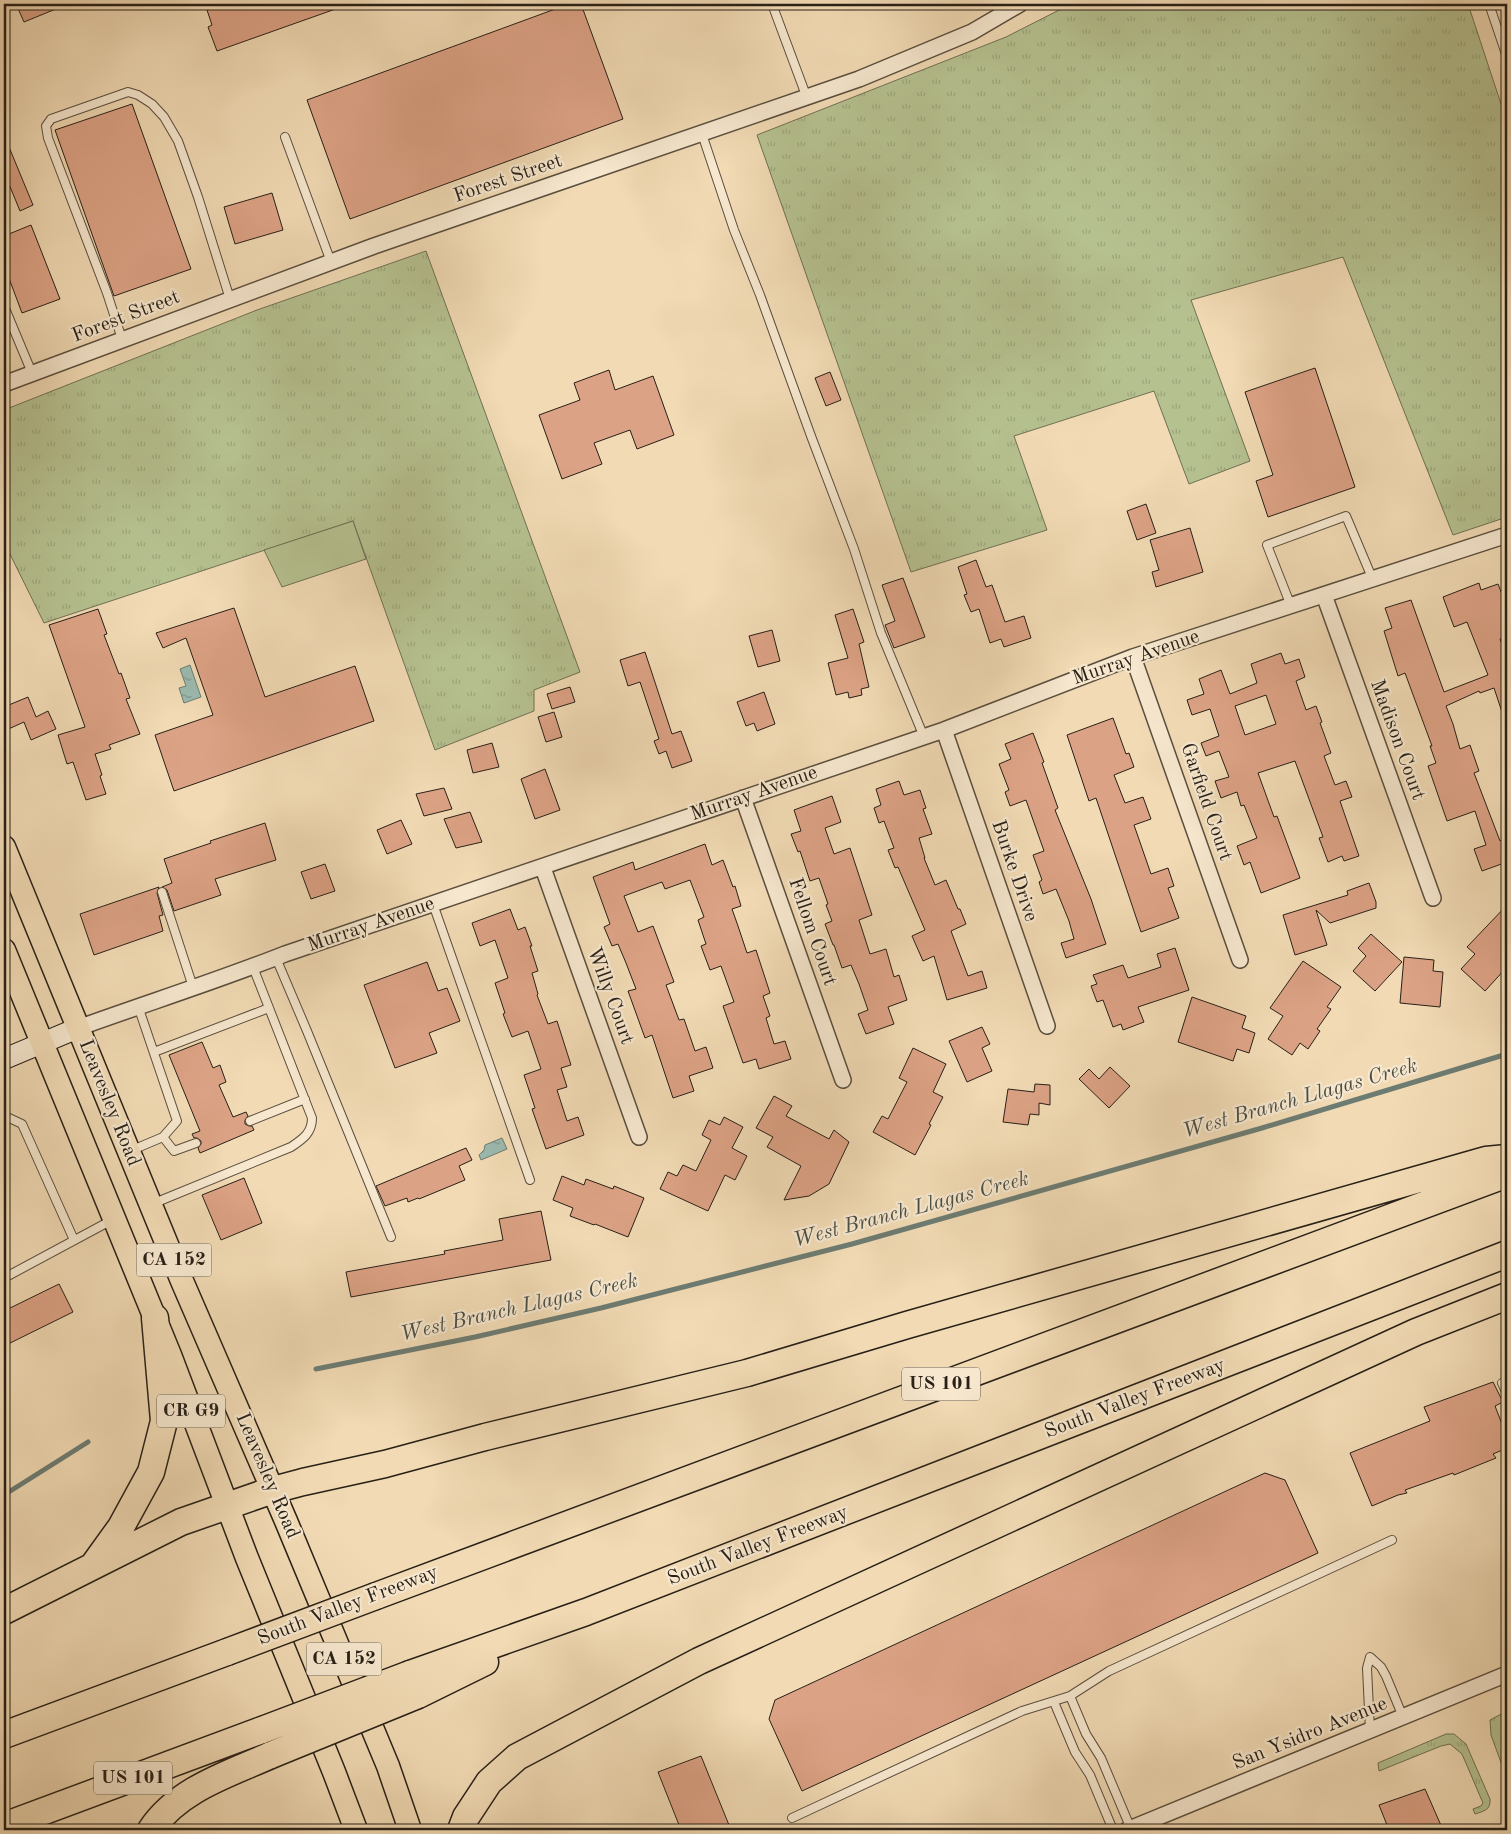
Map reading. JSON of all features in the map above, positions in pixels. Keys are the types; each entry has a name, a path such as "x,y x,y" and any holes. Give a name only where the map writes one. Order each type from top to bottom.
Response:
{"highway":[{"path":"91,1568 181,1522 274,1490 747,1373 1486,1160 1507,1158"},
{"name":"South Valley Freeway","path":"4,1735 1507,1174"},
{"name":"South Valley Freeway","path":"4,1826 262,1730 414,1685 586,1612 1507,1254"},
{"path":"461,1830 466,1817 490,1782 517,1758 699,1661 1416,1332 1507,1296"},
{"name":"CA 152","path":"4,1611 91,1568 121,1528 151,1472 164,1421 155,1318"},
{"path":"151,1830 162,1816 192,1792 414,1685"}],"main road":[{"name":"Leavesley Road","path":"4,847 194,1308 274,1490 388,1766 410,1830"},
{"name":"Leavesley Road","path":"4,950 155,1318 226,1505 356,1830"}],"street":[{"name":"Forest Street","path":"4,384 332,262 859,79 972,32 1020,4"},
{"name":"Murray Avenue","path":"4,1059 78,1028 138,1006 944,730 1134,657 1507,536"},
{"name":"Madison Court","path":"1324,595 1433,898"},
{"name":"Garfield Court","path":"1134,657 1240,960"},
{"name":"Burke Drive","path":"944,730 1047,1026"},
{"name":"Fellom Court","path":"743,798 843,1080"},
{"name":"Willy Court","path":"543,868 639,1137"},
{"name":"San Ysidro Avenue","path":"1129,1830 1507,1674"}],"lane":[{"path":"772,4 807,98"},
{"path":"1489,4 1507,57"},
{"path":"122,339 104,284 48,138 46,126 51,119 93,103 128,92 138,95 152,104 164,117 178,141 198,197 230,300"},
{"path":"702,134 734,230 854,549 881,633 924,737"},
{"path":"285,137 332,262"},
{"path":"4,306 32,373"},
{"path":"1291,606 1267,545 1346,516 1373,580"},
{"path":"162,892 193,987"},
{"path":"433,904 530,1180"},
{"path":"276,958 391,1237"},
{"path":"151,1205 291,1147 304,1138 312,1127 312,1118 305,1099 253,967"},
{"path":"129,1151 163,1137 177,1121 138,1006"},
{"path":"154,1052 269,1008"},
{"path":"250,1121 305,1099"},
{"path":"4,1118 7,1117 22,1124 74,1240"},
{"path":"163,1137 174,1150 196,1142"},
{"path":"4,1278 114,1219"},
{"path":"1502,1383 1507,1394"},
{"path":"792,1818 1022,1711 1070,1696 1109,1671 1392,1540"},
{"path":"1370,1730 1367,1668 1370,1657 1386,1676 1402,1717"},
{"path":"1070,1696 1086,1734 1101,1758 1129,1830"},
{"path":"1054,1702 1075,1752 1090,1775 1113,1830"}],"green space":[{"path":"1071,4 1468,4 1507,122 1507,517 1453,535 1343,257 1191,300 1250,461 1189,484 1154,391 1014,436 1047,530 911,572 757,135 1006,37"},
{"path":"426,251 580,672 534,690 534,711 435,750 353,521 44,623 4,542 4,410 257,310"},
{"path":"353,521 366,559 282,587 264,550"},
{"path":"1507,1711 1507,1779 1491,1735 1490,1720"},
{"path":"1446,1734 1454,1734 1466,1744 1490,1799 1488,1808 1484,1811 1475,1814 1473,1809 1481,1806 1483,1803 1462,1754 1450,1744 1379,1771 1378,1763"}],"water":[{"path":"190,665 201,697 184,703 179,688 186,686 180,669"},
{"path":"502,1138 507,1149 481,1160 479,1155 484,1150 485,1145"}],"building":[{"path":"16,4 68,4 24,22"},
{"path":"205,4 343,4 344,6 217,51 208,27 212,25"},
{"path":"569,4 581,4 623,119 350,219 307,100"},
{"path":"132,104 191,269 114,296 55,130"},
{"path":"4,135 33,205 20,211 4,172"},
{"path":"272,193 283,230 235,244 224,207"},
{"path":"31,225 60,299 22,313 4,265 4,236"},
{"path":"1315,368 1355,487 1268,517 1256,481 1273,475 1245,392"},
{"path":"609,370 615,390 653,376 674,435 637,449 630,430 594,443 602,464 562,479 539,415 580,400 574,383"},
{"path":"830,372 841,400 826,406 815,378"},
{"path":"1146,504 1156,533 1137,540 1127,511"},
{"path":"1190,528 1203,572 1156,587 1152,572 1159,570 1150,540"},
{"path":"976,560 986,587 992,585 1005,622 1024,616 1031,638 1004,647 1001,639 990,643 979,609 971,612 964,595 967,594 958,567"},
{"path":"903,578 925,637 894,648 885,625 895,621 882,585"},
{"path":"1479,583 1481,590 1498,584 1507,607 1507,637 1500,639 1507,658 1507,720 1505,721 1494,688 1480,693 1479,691 1446,706 1460,749 1470,745 1479,771 1474,773 1500,841 1507,838 1507,862 1482,871 1474,849 1486,845 1475,811 1447,821 1428,766 1436,763 1430,746 1432,746 1405,673 1398,676 1384,631 1392,628 1385,608 1411,600 1444,692 1488,675 1467,622 1454,627 1443,597"},
{"path":"234,608 265,697 355,666 374,721 174,791 155,735 213,715 186,638 163,648 156,633"},
{"path":"98,609 107,634 104,635 119,674 121,673 130,698 126,699 140,734 109,745 111,749 95,754 106,794 86,800 73,762 67,764 58,735 85,727 49,625"},
{"path":"853,609 864,642 859,644 869,687 861,689 862,695 849,698 848,692 836,695 828,663 848,658 835,615"},
{"path":"772,630 780,661 758,667 749,636"},
{"path":"645,652 672,734 681,731 692,761 672,768 666,751 659,754 654,741 659,739 640,682 628,686 620,660"},
{"path":"1281,653 1285,664 1299,659 1305,677 1296,681 1306,710 1316,706 1331,753 1324,756 1335,785 1346,781 1352,797 1340,801 1359,856 1344,861 1342,856 1328,862 1319,838 1323,837 1295,761 1258,773 1274,817 1277,816 1300,878 1261,893 1250,862 1244,865 1237,846 1257,838 1244,805 1241,806 1237,792 1221,798 1215,781 1229,777 1219,751 1206,756 1201,743 1219,736 1210,709 1192,715 1187,700 1204,694 1199,679 1221,670 1230,694 1257,683 1251,664","holes":["1266,695 1276,724 1245,735 1235,706"]},
{"path":"570,687 575,702 552,709 547,694"},
{"path":"764,692 775,724 757,731 754,723 746,726 737,702"},
{"path":"28,697 36,717 48,711 56,729 31,740 24,722 4,731 4,707"},
{"path":"554,712 562,737 546,742 538,717"},
{"path":"1113,718 1126,754 1129,753 1134,767 1114,775 1125,803 1143,797 1151,819 1134,825 1151,874 1168,868 1174,886 1168,888 1179,918 1141,932 1096,798 1089,801 1067,735"},
{"path":"1033,733 1058,808 1055,810 1091,899 1106,944 1066,958 1061,943 1074,939 1069,921 1056,889 1043,894 1039,882 1042,880 1033,855 1044,851 1026,800 1010,806 1005,792 1009,790 999,764 1011,759 1005,744"},
{"path":"492,743 499,767 473,773 467,750"},
{"path":"545,769 560,810 535,819 521,779"},
{"path":"899,781 904,795 920,790 926,808 923,809 932,834 919,838 924,858 935,885 946,880 966,924 951,931 968,976 982,971 987,988 947,1000 934,956 923,961 912,936 925,930 898,867 895,868 888,850 894,848 884,821 879,823 874,808 881,805 876,789"},
{"path":"444,788 452,809 424,816 416,794"},
{"path":"832,796 841,822 825,828 834,854 850,848 872,915 859,920 870,954 886,949 894,977 899,975 907,1000 888,1007 894,1024 866,1034 858,1014 868,1010 859,984 851,965 842,968 825,924 832,921 819,878 810,881 800,851 798,852 791,834 801,831 794,810"},
{"path":"470,812 482,842 456,848 444,819"},
{"path":"401,820 412,844 387,854 377,830"},
{"path":"265,823 276,860 215,879 221,895 174,911 167,890 162,887 172,883 164,859 211,843 210,841"},
{"path":"705,844 712,865 723,860 733,887 735,886 741,906 732,909 747,953 756,950 770,993 763,996 770,1016 766,1018 774,1044 785,1041 791,1059 759,1069 756,1059 743,1063 723,1006 734,1002 721,966 710,970 701,946 706,944 698,920 704,917 690,880 665,889 662,882 624,896 638,932 653,926 674,982 666,985 679,1020 684,1019 695,1051 706,1047 713,1068 689,1076 694,1091 673,1098 652,1035 645,1038 628,991 636,989 626,963 618,944 612,946 604,927 610,924 593,877 633,862 635,870"},
{"path":"325,864 335,891 311,899 301,872"},
{"path":"1369,883 1376,902 1376,908 1330,923 1316,910 1327,945 1295,955 1283,915 1348,895 1347,891"},
{"path":"159,887 157,893 163,915 159,916 163,931 94,955 80,914"},
{"path":"1507,905 1507,967 1485,991 1461,969 1475,954 1467,947"},
{"path":"510,909 518,930 525,927 538,971 532,973 537,995 548,1024 557,1021 571,1065 561,1068 567,1087 557,1090 567,1121 578,1117 584,1135 546,1149 532,1109 535,1108 524,1075 541,1069 528,1031 512,1037 503,1014 505,1013 495,983 508,978 495,940 480,946 472,923"},
{"path":"1371,934 1402,962 1375,991 1353,971 1366,956 1358,948"},
{"path":"1175,948 1189,990 1138,1007 1144,1022 1123,1030 1121,1024 1113,1027 1103,1000 1097,1002 1091,986 1097,984 1093,975 1123,965 1128,978 1161,967 1157,954"},
{"path":"1404,957 1434,960 1433,971 1443,972 1440,1007 1400,1003"},
{"path":"1303,961 1341,987 1327,1007 1331,1009 1317,1029 1320,1031 1308,1049 1300,1043 1292,1055 1268,1039 1283,1016 1270,1008"},
{"path":"427,962 438,991 447,988 460,1021 429,1033 437,1053 395,1068 364,985"},
{"path":"1192,997 1246,1016 1242,1028 1255,1033 1249,1053 1237,1049 1233,1061 1178,1042"},
{"path":"982,1027 990,1044 982,1048 992,1071 967,1082 949,1041"},
{"path":"202,1042 213,1068 220,1065 226,1082 219,1085 233,1117 246,1112 248,1116 245,1124 252,1126 254,1130 200,1153 198,1148 201,1141 194,1138 192,1134 200,1131 169,1055"},
{"path":"913,1048 946,1064 933,1092 943,1097 915,1155 873,1132 882,1116 888,1119 907,1082 899,1078"},
{"path":"1110,1067 1130,1086 1109,1108 1079,1079 1089,1069 1099,1079"},
{"path":"1035,1084 1050,1085 1050,1105 1039,1103 1039,1115 1030,1114 1028,1125 1003,1122 1008,1089 1034,1092"},
{"path":"774,1096 792,1106 786,1116 829,1139 834,1130 849,1142 829,1184 809,1196 784,1200 801,1166 767,1147 773,1137 756,1128"},
{"path":"724,1117 743,1127 732,1148 747,1156 735,1180 725,1175 708,1211 660,1189 668,1172 677,1176 683,1165 696,1171 711,1140 702,1135 709,1120 720,1125"},
{"path":"466,1148 472,1160 459,1166 465,1180 419,1199 408,1202 407,1198 385,1206 376,1186"},
{"path":"562,1176 584,1185 586,1179 613,1189 614,1186 644,1198 628,1237 570,1216 573,1208 553,1200"},
{"path":"244,1178 262,1223 221,1240 202,1195"},
{"path":"541,1211 551,1260 351,1297 346,1272 445,1254 444,1251 503,1240 499,1219"},
{"path":"59,1284 73,1312 4,1346 4,1311"},
{"path":"1493,1382 1503,1402 1495,1406 1507,1437 1507,1448 1493,1454 1496,1458 1454,1475 1453,1473 1405,1490 1407,1493 1372,1506 1350,1453 1430,1421 1424,1407"},
{"path":"1265,1473 1285,1480 1318,1553 802,1791 769,1719 775,1700"},
{"path":"701,1756 731,1830 681,1830 658,1772"},
{"path":"1425,1789 1443,1830 1389,1830 1379,1805"}],"waterway":[{"name":"West Branch Llagas Creek","path":"316,1369 475,1337 601,1308 852,1244 1262,1128 1507,1054"},
{"name":"West Branch Llagas Creek","path":"4,1495 88,1442"}]}
